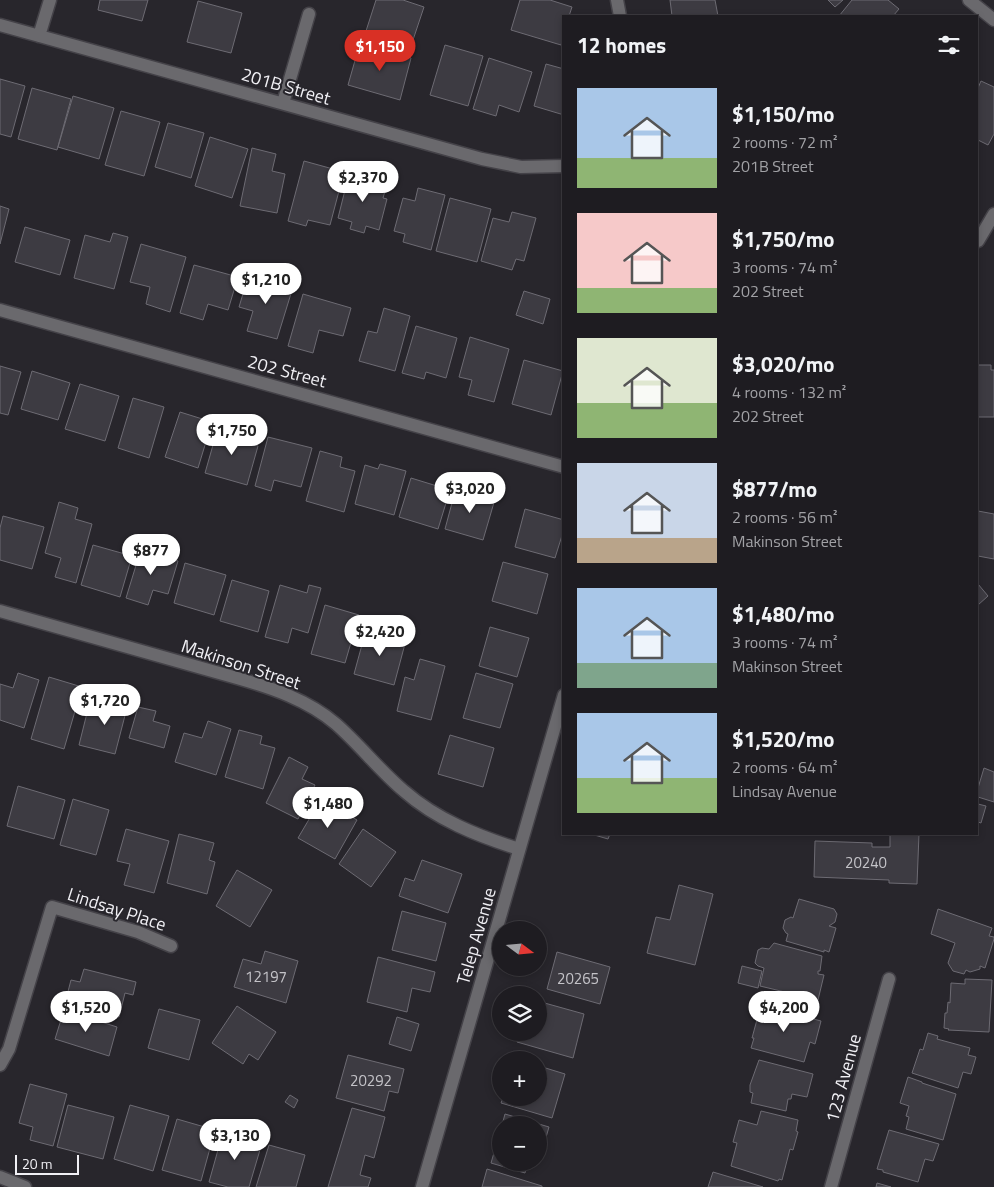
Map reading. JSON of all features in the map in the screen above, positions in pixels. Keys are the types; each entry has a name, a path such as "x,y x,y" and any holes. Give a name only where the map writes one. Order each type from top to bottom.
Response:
{"street":[{"path":"39,36 50,0"},
{"path":"617,0 620,15"},
{"path":"969,0 994,20"},
{"path":"283,103 309,14"},
{"name":"201B Street","path":"0,25 482,159 521,167 562,166"},
{"path":"978,241 994,214"},
{"name":"202 Street","path":"0,310 562,466"},
{"name":"Makinson Street","path":"0,611 269,687 297,699 335,723 404,792 423,805 464,829 519,849"},
{"name":"Telep Avenue","path":"422,1187 562,701"},
{"name":"Lindsay Place","path":"0,1065 9,1049 52,907 138,932 171,946"},
{"name":"123 Avenue","path":"831,1187 889,979"},
{"path":"0,1177 25,1187"}],"building":[{"path":"100,0 148,0 142,21 98,10"},
{"path":"376,0 403,0 424,7 411,46 366,31"},
{"path":"520,0 550,0 572,7 569,15 562,15 561,45 511,30"},
{"path":"670,0 715,0 718,15 672,15"},
{"path":"828,0 843,0 835,7"},
{"path":"852,0 888,0 899,9 894,15 840,15"},
{"path":"198,1 242,13 231,53 187,42"},
{"path":"360,43 411,58 400,100 348,85"},
{"path":"445,45 483,56 468,106 430,95"},
{"path":"489,58 532,72 519,112 499,105 496,116 473,109"},
{"path":"546,64 562,68 562,114 534,106"},
{"path":"0,79 25,86 11,137 0,134"},
{"path":"981,81 994,87 994,134 988,145 978,140 978,88"},
{"path":"32,88 71,99 57,150 18,139"},
{"path":"73,96 114,108 99,159 58,147"},
{"path":"121,111 160,122 144,176 105,165"},
{"path":"168,123 204,133 191,178 155,167"},
{"path":"210,137 248,149 232,198 195,186"},
{"path":"252,148 276,154 272,171 285,174 277,213 240,206"},
{"path":"304,161 344,172 330,225 308,220 306,226 288,221"},
{"path":"349,174 387,184 383,198 387,199 379,230 366,226 364,233 350,229 352,222 338,218"},
{"path":"418,188 445,195 431,250 403,242 405,234 394,231 403,198 415,201"},
{"path":"450,198 491,209 477,262 436,251"},
{"path":"0,206 9,209 0,244"},
{"path":"512,212 536,218 524,261 516,259 512,270 481,261 493,218 509,222"},
{"path":"25,227 70,240 60,275 15,262"},
{"path":"113,233 128,237 114,289 74,278 85,235 110,242"},
{"path":"141,244 186,257 170,312 146,304 150,287 130,282"},
{"path":"194,265 238,277 228,310 208,304 203,320 180,313"},
{"path":"249,274 293,287 277,339 247,331 253,311 239,307"},
{"path":"524,291 550,299 543,324 516,315"},
{"path":"303,294 351,308 343,336 319,330 313,353 288,346"},
{"path":"384,308 410,316 395,371 359,361 368,331 377,333"},
{"path":"416,326 457,338 446,378 426,372 424,379 402,373"},
{"path":"470,337 509,349 494,402 468,395 472,380 459,377"},
{"path":"524,360 562,371 551,415 512,404"},
{"path":"978,365 991,365 991,370 994,370 994,417 978,417"},
{"path":"0,366 21,372 8,415 0,413"},
{"path":"32,371 70,383 58,420 21,409"},
{"path":"80,384 119,396 105,441 65,429"},
{"path":"133,398 164,407 149,458 118,448"},
{"path":"180,412 212,422 198,468 165,457"},
{"path":"219,424 246,431 244,441 258,446 247,485 205,473"},
{"path":"268,437 312,448 301,487 274,480 271,491 255,486"},
{"path":"320,451 342,457 340,467 355,471 344,512 306,501"},
{"path":"380,464 406,471 394,515 355,504 365,465 378,469"},
{"path":"411,478 450,490 438,529 399,517"},
{"path":"456,488 495,499 483,540 445,529"},
{"path":"59,502 78,508 75,519 92,524 76,583 55,577 61,558 45,553"},
{"path":"525,509 562,519 562,535 555,558 515,547"},
{"path":"978,511 994,514 994,559 978,556"},
{"path":"3,516 44,527 32,569 0,560 0,528"},
{"path":"93,545 132,556 120,597 81,585"},
{"path":"141,549 178,561 168,594 153,590 148,605 126,598"},
{"path":"503,562 548,574 537,614 492,601"},
{"path":"185,563 226,575 214,615 174,603"},
{"path":"232,580 269,591 258,632 220,621"},
{"path":"978,584 988,596 978,605"},
{"path":"280,585 307,593 309,585 321,588 308,633 292,628 288,643 265,637"},
{"path":"325,605 359,615 345,663 311,654"},
{"path":"490,627 529,638 517,677 479,666"},
{"path":"366,630 406,640 394,685 354,674"},
{"path":"420,659 445,666 431,720 397,711 405,677 414,680"},
{"path":"18,673 39,680 24,728 0,720 0,684 13,688"},
{"path":"476,673 513,684 500,728 463,718"},
{"path":"49,677 82,687 64,749 31,739"},
{"path":"109,694 129,700 115,754 79,745 87,713 103,717"},
{"path":"138,707 156,711 153,721 170,726 164,748 129,738"},
{"path":"208,721 231,729 216,775 175,762 184,733 202,738"},
{"path":"239,730 262,736 260,744 275,748 263,789 225,777"},
{"path":"450,735 494,748 483,787 438,774"},
{"path":"289,757 308,767 302,779 315,785 298,819 266,803"},
{"path":"984,768 994,772 994,802 978,797 978,788"},
{"path":"18,786 65,800 54,839 7,826"},
{"path":"73,799 109,810 96,855 60,845"},
{"path":"321,799 357,820 335,859 298,838"},
{"path":"978,804 986,806 981,823 978,822"},
{"path":"126,829 169,841 154,893 124,885 130,864 117,861"},
{"path":"363,829 396,852 371,887 339,864"},
{"path":"179,834 214,843 209,860 215,862 207,894 167,883"},
{"path":"594,835 610,835 608,839"},
{"path":"890,835 919,835 917,884 889,883 889,880 814,877 815,841 872,843 872,847 890,847"},
{"path":"422,860 462,874 448,913 399,896 405,878 414,881"},
{"path":"237,870 272,890 250,927 216,906"},
{"path":"679,885 713,894 695,965 647,953 656,917 670,920"},
{"path":"799,899 834,909 837,914 835,922 829,926 836,928 829,952 786,941 788,934 783,928 785,920 793,918"},
{"path":"938,909 992,928 989,936 994,937 994,939 985,968 980,966 980,969 970,972 966,970 964,974 953,971 948,963 955,943 931,934"},
{"path":"402,911 446,923 436,961 392,950"},
{"path":"774,943 822,956 818,974 824,975 818,1000 760,986 764,968 755,963 758,950 762,948 769,949"},
{"path":"265,951 298,961 286,1003 234,987 243,959 261,964"},
{"path":"557,952 610,967 600,1004 547,989"},
{"path":"378,957 435,972 430,992 412,988 407,1012 367,1002"},
{"path":"742,966 762,971 758,988 738,983"},
{"path":"84,969 136,982 133,995 125,993 119,1017 65,1003 71,980 80,982"},
{"path":"965,979 992,980 989,1032 948,1030 944,1028 945,1013 947,1013 948,1002 950,1003 951,983 965,984"},
{"path":"547,1004 584,1014 573,1058 517,1042 547,1041"},
{"path":"761,1005 821,1021 815,1044 810,1042 804,1062 751,1048"},
{"path":"237,1006 276,1032 258,1060 249,1054 243,1064 212,1043"},
{"path":"159,1009 200,1020 189,1060 148,1048"},
{"path":"64,1010 117,1027 109,1056 55,1039"},
{"path":"397,1017 419,1024 411,1051 389,1044"},
{"path":"928,1033 938,1036 937,1039 970,1048 968,1055 976,1057 971,1074 963,1072 958,1088 912,1073 920,1049 923,1050"},
{"path":"348,1055 404,1069 398,1093 389,1091 384,1111 336,1098"},
{"path":"759,1060 813,1074 807,1097 792,1094 791,1099 788,1099 786,1111 751,1103 753,1093 750,1092 750,1085"},
{"path":"547,1068 565,1074 552,1118 511,1106 547,1106"},
{"path":"908,1077 956,1094 943,1140 906,1129 909,1117 906,1116 909,1106 900,1103"},
{"path":"30,1084 67,1094 53,1146 30,1140 33,1127 19,1123"},
{"path":"290,1095 298,1100 294,1108 285,1102"},
{"path":"68,1105 114,1117 103,1159 57,1147"},
{"path":"130,1105 169,1116 153,1171 114,1159"},
{"path":"352,1108 385,1117 374,1158 365,1155 360,1175 371,1178 368,1187 328,1187"},
{"path":"761,1111 798,1120 796,1131 798,1132 793,1150 790,1149 782,1180 779,1179 778,1181 731,1166 737,1143 733,1142 739,1120 757,1125"},
{"path":"177,1119 215,1130 201,1181 162,1170"},
{"path":"889,1130 939,1144 933,1161 925,1159 918,1182 877,1169"},
{"path":"223,1132 262,1143 249,1187 228,1187 209,1182"},
{"path":"269,1145 305,1155 296,1187 256,1187"},
{"path":"487,1169 542,1186 542,1187 482,1187"},
{"path":"713,1172 763,1187 708,1187"},
{"path":"877,1183 891,1187 876,1187"}]}
